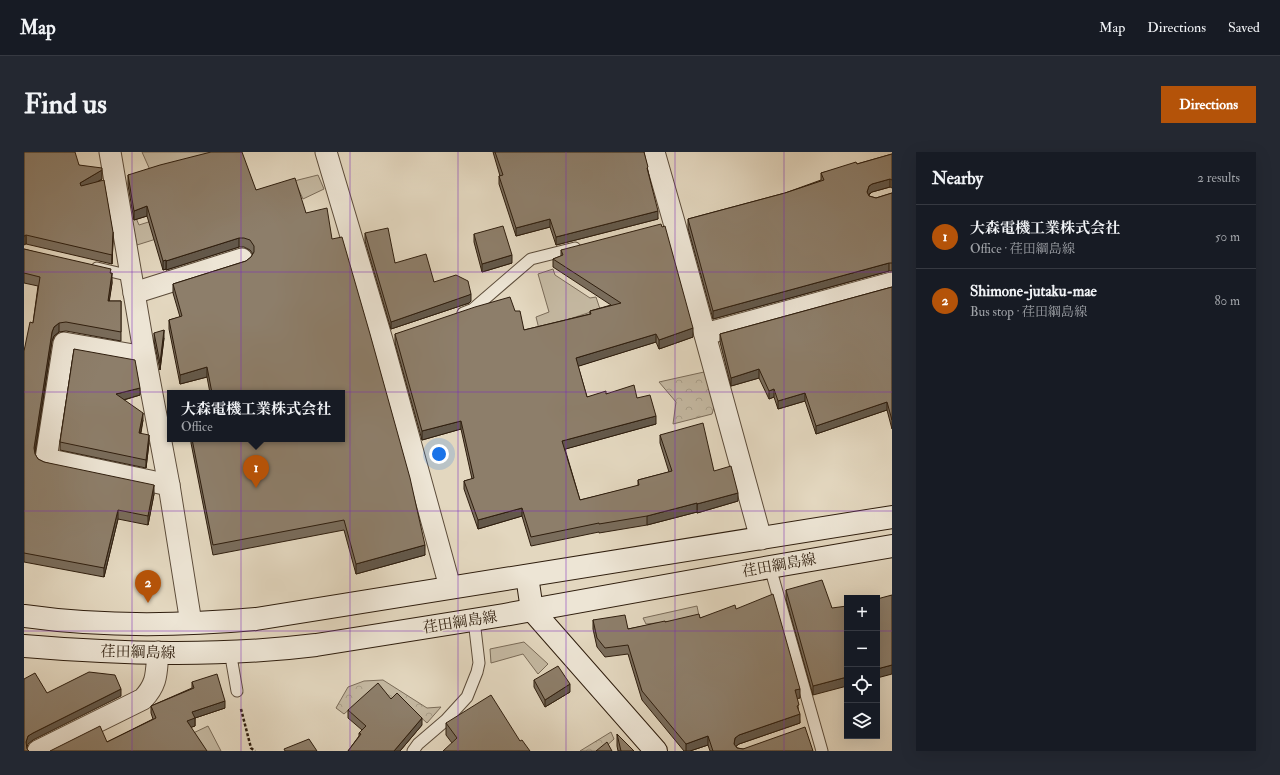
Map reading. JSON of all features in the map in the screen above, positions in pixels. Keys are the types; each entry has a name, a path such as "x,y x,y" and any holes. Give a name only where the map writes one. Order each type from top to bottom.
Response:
{"main road":[{"name":"荏田綱島線","path":"24,616 87,622 142,624 226,622 256,619 892,517"},
{"name":"荏田綱島線","path":"24,646 84,651 158,652 288,649 474,620 892,546"},
{"path":"527,576 532,610 656,751"}],"street":[{"path":"110,152 144,358 169,485 191,623"},
{"path":"326,152 386,338 450,587"},
{"path":"654,152 671,223 705,334 761,539"},
{"path":"133,284 242,259"},
{"path":"705,334 892,283"},
{"path":"144,358 64,343 46,459 169,485"},
{"path":"38,751 143,699 151,691 155,682 158,652"}],"lane":[{"path":"452,316 473,309 531,259 584,245"},
{"path":"85,265 133,284"},
{"path":"770,567 811,726 822,751"},
{"path":"413,751 418,744 446,720 467,697 479,663 474,620"},
{"path":"230,651 236,691"}],"path":[{"path":"236,691 251,748 255,751"}],"green space":[{"path":"142,152 218,152 150,170"},
{"path":"318,175 324,189 303,199 297,186 218,200"},
{"path":"127,197 139,225 196,207 188,229 137,245"},
{"path":"553,269 555,275 590,298 596,297 600,309 539,329 536,317 549,312 538,274"},
{"path":"704,372 716,400 712,414 673,424 676,402 659,382"},
{"path":"697,606 699,616 678,624 646,624 643,618"},
{"path":"524,642 548,664 538,674 523,654 491,663 490,649"},
{"path":"383,680 427,708 441,707 427,723 397,696 390,699 376,686 344,714 336,708 348,687 364,681"},
{"path":"208,726 221,751 164,747"},
{"path":"611,732 614,739 601,751 580,751"}],"building":[{"path":"24,152 75,152 79,165 102,168 102,170 80,183 81,186 104,180 113,232 112,255 26,235 24,236"},
{"path":"211,152 242,152 256,190 295,178 306,213 327,208 332,239 342,237 410,478 425,545 356,564 344,520 213,545 193,442 345,442 345,390 211,390 207,367 180,375 169,320 182,316 173,284 246,261 254,252 254,246 250,240 239,238 163,261 147,206 134,211 128,175"},
{"path":"495,152 644,152 658,211 556,237 550,219 516,228 499,176 503,175"},
{"path":"892,154 892,180 890,179 872,184 869,186 867,192 869,196 876,198 892,193 892,263 713,311 688,219 785,193 824,180 821,173 856,162 857,164"},
{"path":"661,224 662,227 665,226 693,328 659,340 656,334 576,358 587,397 606,391 606,394 634,385 637,398 650,395 656,416 562,441 580,500 639,485 638,480 672,471 660,435 703,423 714,471 731,466 738,493 647,516 599,523 531,537 522,508 478,520 464,481 474,478 461,421 422,431 395,334 475,307 510,297 515,311 520,311 524,330 591,314 590,311 621,303 553,259 563,255 561,250"},
{"path":"503,226 512,255 482,264 474,234"},
{"path":"388,228 395,263 426,254 434,282 456,275 468,281 471,294 391,322 365,233"},
{"path":"24,249 111,269 110,273 112,273 108,301 121,301 121,332 66,322 59,323 54,327 34,448 38,459 44,462 154,485 148,516 118,510 104,568 24,553 24,351 30,322 33,323 40,277 24,273"},
{"path":"892,287 892,420 887,402 816,426 805,393 778,401 774,389 769,391 759,369 731,378 720,334"},
{"path":"164,330 160,363 154,333"},
{"path":"74,349 135,360 140,388 116,394 143,413 139,433 149,435 146,460 60,442"},
{"path":"822,580 832,608 844,606 844,678 813,686 786,590"},
{"path":"773,594 800,689 795,690 799,705 797,706 800,714 739,735 735,738 734,744 737,748 743,749 805,727 813,751 713,751 708,736 686,744 642,691 628,645 605,648 597,638 593,620 625,615 628,629 699,614 700,618 735,605 736,609"},
{"path":"892,595 892,665 880,668 880,631 880,598"},
{"path":"558,666 570,684 545,700 534,680"},
{"path":"89,672 115,675 121,689 28,736 26,742 27,749 29,751 24,751 24,679 35,673 47,693"},
{"path":"217,674 225,701 192,712 195,718 187,721 207,751 50,751 100,726 107,742 156,718 151,706 194,688 192,682"},
{"path":"378,683 391,699 397,693 422,718 394,751 348,751 361,734 359,733 366,726 348,710"},
{"path":"491,695 520,741 522,740 530,751 443,751 457,738 446,723"},
{"path":"617,734 634,751 621,751"},
{"path":"309,739 317,751 285,751 284,749"},
{"path":"607,742 612,751 596,751"}],"place":[{"name":"大森電機工業株式会社","path":"256,488"},
{"name":"Shimone-jutaku-mae","path":"148,603"}]}
